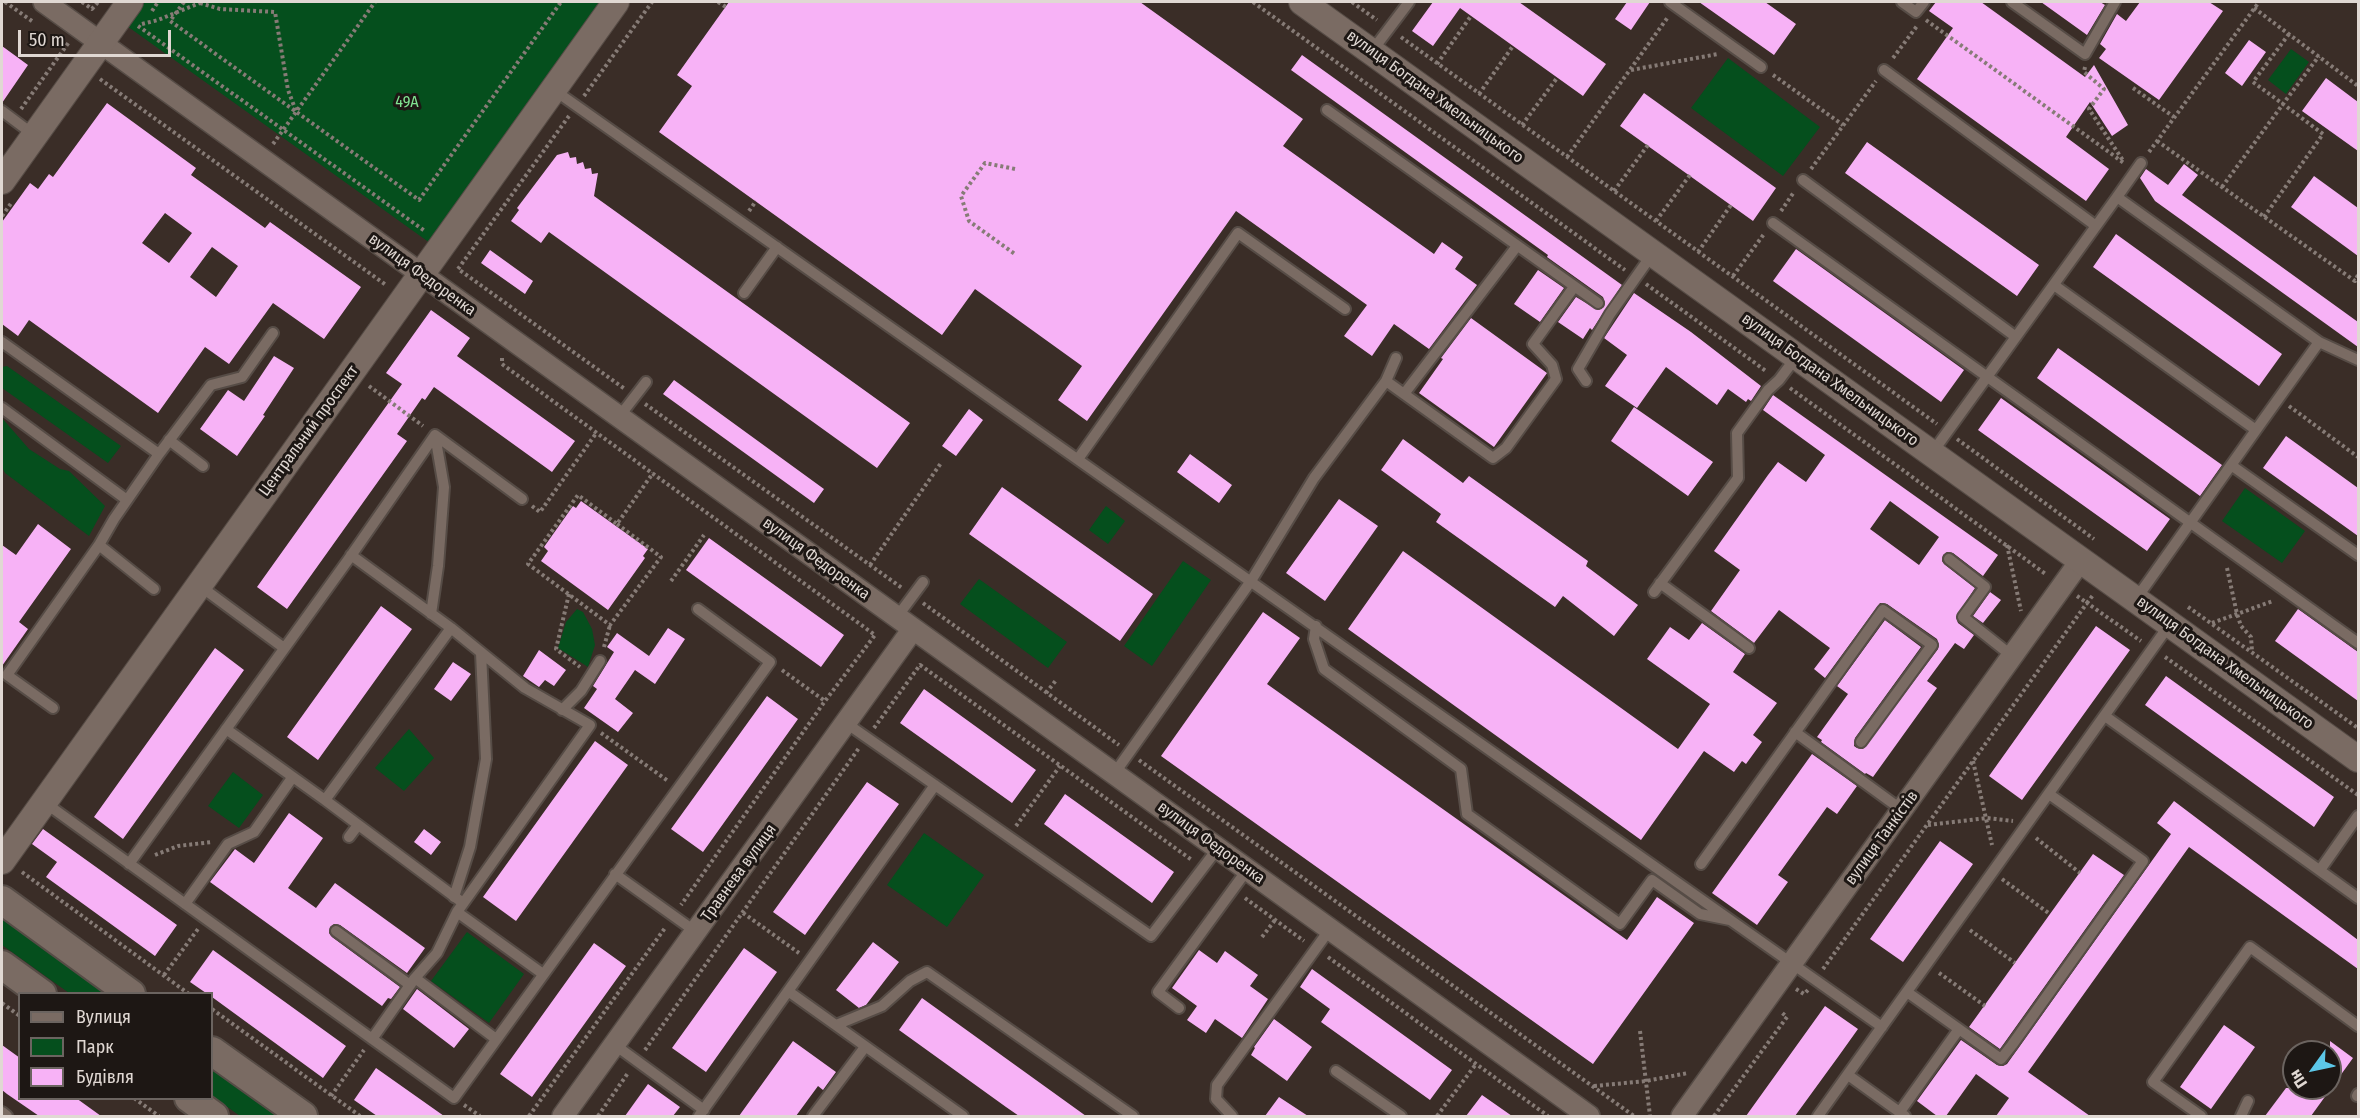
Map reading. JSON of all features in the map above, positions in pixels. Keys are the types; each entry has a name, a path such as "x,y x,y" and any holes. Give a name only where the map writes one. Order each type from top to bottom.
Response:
{"main road":[{"path":"2,900 130,992"},
{"path":"2,964 41,992"},
{"path":"213,1052 303,1116"},
{"path":"192,1100 214,1116"}],"street":[{"name":"вулиця Федоренка","path":"44,2 1589,1116"},
{"name":"Центральний проспект","path":"14,862 44,802 616,2"},
{"name":"вулиця Богдана Хмельницького","path":"1302,2 1932,453 2089,550 2136,599 2178,614 2358,759"},
{"path":"8,189 35,135 100,43 131,13"},
{"name":"вулиця Танкістів","path":"1682,1116 2089,550"},
{"name":"Травнева вулиця","path":"563,1116 846,723 905,623"}],"lane":[{"path":"1372,52 1409,2"},
{"path":"1902,2 1916,12 1924,2"},
{"path":"2012,2 2085,54 2115,2"},
{"path":"1673,4 1761,67"},
{"path":"1884,70 2097,226"},
{"path":"553,90 1793,962 1882,1027"},
{"path":"1327,110 1598,303"},
{"path":"2,111 35,135"},
{"path":"1932,453 2141,163"},
{"path":"1803,180 2016,337"},
{"path":"2117,197 2319,342 2358,360"},
{"path":"1773,223 2358,643"},
{"path":"1078,459 1238,233 1345,309"},
{"path":"1404,394 1517,246"},
{"path":"744,293 777,247"},
{"path":"1586,381 1578,369 1610,314 1653,253"},
{"path":"2054,285 2256,430"},
{"path":"1386,381 1493,458 1506,448 1556,379 1552,365 1533,344 1574,286"},
{"path":"53,708 7,675 99,545 159,454 211,385 242,377 273,333"},
{"path":"2,342 159,454"},
{"path":"2136,599 2319,342"},
{"path":"1654,592 1738,478 1737,433 1768,390 1779,380 1797,356"},
{"path":"1114,774 1251,581 1314,478 1386,381 1396,358"},
{"path":"620,417 646,382"},
{"path":"2,408 127,500"},
{"path":"435,435 522,499"},
{"path":"129,864 435,435"},
{"path":"431,614 438,566 444,487 435,435"},
{"path":"169,440 203,466"},
{"path":"2231,465 2358,555"},
{"path":"99,545 154,588"},
{"path":"351,555 451,628 525,688 590,725 458,904"},
{"path":"1949,559 1985,587 1963,617 2012,656"},
{"path":"905,623 912,596 923,582"},
{"path":"1660,583 1749,648"},
{"path":"198,585 285,648"},
{"path":"44,802 454,1098 770,662 698,609"},
{"path":"1701,864 1883,610 1932,645 1861,742"},
{"path":"1818,1116 2178,614"},
{"path":"1316,626 1314,639 1324,669 1461,769 1467,814 1620,924 1652,880 1700,914 1733,921"},
{"path":"325,800 451,628"},
{"path":"372,1039 413,981 437,953 458,904 486,759 481,653"},
{"path":"562,710 581,691 600,661"},
{"path":"2105,716 2358,898"},
{"path":"846,723 1151,936 1218,848"},
{"path":"226,729 358,825 543,974"},
{"path":"1795,732 1902,810"},
{"path":"185,904 228,844 254,832 292,778"},
{"path":"615,1045 701,1113 935,785"},
{"path":"1907,992 2001,1059 2143,861 2049,794"},
{"path":"2320,870 2358,816"},
{"path":"349,837 358,825"},
{"path":"1179,1008 1158,992 1247,870"},
{"path":"615,874 696,932"},
{"path":"1232,1116 1216,1099 1217,1085 1330,929"},
{"path":"336,931 496,1039"},
{"path":"2201,1116 2153,1082 2250,947 2358,1026"},
{"path":"836,1025 882,1006 910,981 927,972 1129,1115"},
{"path":"788,991 963,1116"},
{"path":"1848,1075 1902,1115 1959,1029"},
{"path":"813,1116 865,1047"},
{"path":"1336,1071 1401,1116"},
{"path":"2241,1116 2248,1101"},
{"path":"2,1112 7,1116"}],"path":[{"path":"82,2 92,9 98,2"},
{"path":"184,2 170,21 419,200 561,2"},
{"path":"131,13 176,13 201,2 220,9 274,12 288,90 297,111"},
{"path":"244,183 375,2"},
{"path":"652,2 458,269 1634,1116"},
{"path":"718,2 726,7"},
{"path":"1352,2 1947,432 2089,550"},
{"path":"2141,163 2259,2"},
{"path":"1567,157 1630,70 1673,4"},
{"path":"2254,8 2358,86"},
{"path":"131,13 464,260"},
{"path":"1437,63 1472,16"},
{"path":"1732,276 1923,17 2127,165 2089,109 2104,89 2084,72 2085,54"},
{"path":"2264,217 2323,134 2253,82 2289,34"},
{"path":"14,120 67,45"},
{"path":"1479,94 1513,46"},
{"path":"1630,70 1739,51"},
{"path":"2222,187 2319,56"},
{"path":"1761,67 1843,125"},
{"path":"1522,125 1557,78"},
{"path":"93,88 100,79 102,80 386,286"},
{"path":"2133,88 2174,117"},
{"path":"2157,141 2355,281 2358,275"},
{"path":"1614,191 1648,145"},
{"path":"1015,169 985,163 961,196 969,220 1015,254"},
{"path":"1656,221 1690,176"},
{"path":"2,216 8,189"},
{"path":"1698,252 1731,205"},
{"path":"501,351 502,364 875,635 825,701 529,1116"},
{"path":"362,395 375,376"},
{"path":"368,386 435,435"},
{"path":"2279,398 2358,457"},
{"path":"522,499 540,512 597,432"},
{"path":"870,565 941,464"},
{"path":"617,524 653,473"},
{"path":"600,661 610,625 661,557 578,495 528,564 610,625"},
{"path":"671,581 704,535"},
{"path":"2211,538 2228,571 2237,614 2241,626 2251,637 2252,652"},
{"path":"2007,544 2021,612"},
{"path":"569,594 555,649 590,674"},
{"path":"2211,623 2290,594"},
{"path":"1791,996 1796,988 1804,994 1816,979 2087,603 2358,795"},
{"path":"2178,614 2211,623 2358,728"},
{"path":"770,662 825,701"},
{"path":"598,1116 920,665 1203,868"},
{"path":"1046,693 1057,679"},
{"path":"590,725 677,788"},
{"path":"1973,761 1987,818 1995,870 2050,914"},
{"path":"1009,836 1060,766"},
{"path":"1927,825 1987,818 2026,826 2080,873"},
{"path":"129,864 178,846 219,840 228,844"},
{"path":"14,862 20,871 188,992"},
{"path":"1233,890 1548,1116"},
{"path":"743,913 810,961"},
{"path":"164,975 205,919"},
{"path":"1262,937 1275,920"},
{"path":"1958,921 2015,963"},
{"path":"1927,965 1985,1006"},
{"path":"2,1003 18,1015"},
{"path":"1714,1116 1787,1017 1780,1011 1785,1003"},
{"path":"213,1010 360,1116"},
{"path":"1640,1031 1650,1116"},
{"path":"331,1095 372,1039"},
{"path":"1437,1116 1476,1064"},
{"path":"1593,1086 1691,1072"},
{"path":"137,1100 159,1116"}],"green space":[{"name":"49А","path":"145,2 603,2 430,243 127,26"},
{"path":"2291,49 2309,62 2286,94 2268,80"},
{"path":"1728,58 1820,127 1783,176 1691,108"},
{"path":"7,366 121,446 108,463 2,388 2,367"},
{"path":"2,418 29,449 60,469 69,471 105,506 89,536 5,473 2,467"},
{"path":"2245,488 2305,531 2282,563 2222,521"},
{"path":"1106,506 1125,521 1108,544 1089,530"},
{"path":"1183,561 1211,580 1152,666 1124,646"},
{"path":"979,579 1067,642 1048,668 960,604"},
{"path":"577,609 583,612 592,629 595,645 588,667 558,648 566,622"},
{"path":"409,729 434,758 404,791 375,768"},
{"path":"233,772 263,795 239,828 208,806"},
{"path":"924,833 984,875 947,927 887,885"},
{"path":"2,918 4,918 109,992 68,992 2,945"},
{"path":"467,932 524,974 489,1023 431,981"},
{"path":"213,1068 281,1116 240,1116 213,1097"}],"building":[{"path":"729,2 1140,2 1303,119 1283,146 1434,254 1442,242 1463,257 1455,269 1477,285 1429,349 1394,324 1372,356 1344,336 1367,305 1236,211 1087,421 1058,400 1082,366 975,289 942,335 659,132 692,86 677,75"},
{"path":"1433,2 1519,2 1606,64 1583,96 1460,8 1433,46 1412,31"},
{"path":"1627,2 1650,2 1631,30 1615,19"},
{"path":"1699,2 1765,2 1796,24 1774,55"},
{"path":"1936,2 1981,2 2085,77 2094,65 2128,125 2112,136 2090,102 2066,137 2109,169 2086,201 1917,79 1953,28 1929,11"},
{"path":"2041,2 2100,2 2105,5 2087,35"},
{"path":"2140,2 2209,2 2223,11 2159,100 2099,58 2106,49 2100,44 2117,14 2126,21"},
{"path":"2249,40 2266,52 2242,86 2225,73"},
{"path":"2,46 28,65 2,103"},
{"path":"1302,55 1622,285 1592,330 1590,328 1583,339 1558,322 1576,297 1598,310 1604,307 1603,297 1291,70"},
{"path":"2326,78 2358,102 2358,151 2302,111"},
{"path":"1644,93 1776,188 1753,221 1620,126"},
{"path":"107,103 196,168 191,175 265,228 270,222 361,287 324,339 273,303 229,364 205,347 158,413 29,320 18,336 2,324 2,222 30,183 38,189 49,174 53,177","holes":["165,213 192,233 169,263 142,243","212,247 238,266 216,297 190,277"]},
{"path":"1867,142 2039,265 2017,296 1845,173"},
{"path":"568,152 570,158 576,157 577,164 583,162 585,169 591,168 592,174 598,173 594,196 910,423 877,468 549,232 541,243 511,221 519,210 517,208 557,155"},
{"path":"2184,164 2198,175 2182,195 2358,322 2358,347 2155,201 2140,178 2146,169 2168,185"},
{"path":"2314,176 2358,208 2358,256 2291,207"},
{"path":"2116,234 2282,354 2259,386 2093,267"},
{"path":"1796,249 1964,370 1941,402 1773,281"},
{"path":"490,250 533,281 525,294 481,263"},
{"path":"1538,270 1564,288 1540,322 1514,304"},
{"path":"1634,293 1691,332 1761,386 1751,401 1748,399 1746,402 1728,389 1717,405 1666,367 1637,408 1605,386 1627,355 1604,338"},
{"path":"431,310 470,338 457,356 575,441 552,472 434,387 425,400 422,398 397,434 407,441 287,609 257,587 402,384 386,373"},
{"path":"1471,318 1547,373 1494,447 1419,393 1443,359 1441,358"},
{"path":"2058,348 2222,465 2200,496 2037,378"},
{"path":"274,356 294,368 237,456 200,429 228,390 244,401"},
{"path":"674,380 824,489 814,503 663,394"},
{"path":"1773,395 1998,555 1983,576 1953,553 1947,552 1943,555 1944,564 1975,588 1956,617 1958,623 1974,635 1964,649 1955,643 1927,681 1937,688 1873,777 1865,774 1817,737 1848,694 1837,686 1885,620 1921,647 1855,738 1854,746 1863,749 1938,649 1937,639 1887,604 1880,603 1825,678 1814,669 1830,648 1779,610 1754,643 1711,611 1740,570 1714,551 1768,475 1778,462 1806,482 1825,455 1763,410","holes":["1890,501 1939,537 1919,565 1870,529"]},
{"path":"2001,398 2170,519 2147,551 1978,430"},
{"path":"1634,407 1713,462 1688,496 1611,441"},
{"path":"969,409 983,420 956,456 942,446"},
{"path":"2286,436 2358,488 2358,536 2263,468"},
{"path":"1403,439 1463,483 1469,476 1588,561 1586,566 1638,605 1614,636 1563,596 1555,607 1436,522 1441,514 1381,470"},
{"path":"1190,454 1232,485 1219,503 1177,472"},
{"path":"1002,487 1153,594 1120,641 969,534"},
{"path":"1339,499 1378,526 1325,601 1286,573"},
{"path":"581,501 648,549 643,556 645,558 608,610 541,561 548,551 544,547 573,506 576,508"},
{"path":"38,524 71,549 19,622 28,629 2,666 2,545 16,555"},
{"path":"709,538 844,635 821,667 686,570"},
{"path":"1403,551 1678,749 1710,704 1647,659 1670,627 1689,640 1702,623 1745,654 1733,672 1777,703 1753,735 1762,742 1746,764 1742,761 1734,772 1704,751 1641,840 1348,629"},
{"path":"1990,592 2001,600 1983,623 1973,616"},
{"path":"381,606 412,629 318,760 287,737"},
{"path":"2298,609 2358,652 2358,701 2275,641"},
{"path":"1263,612 1300,638 1267,684 1627,940 1657,897 1694,923 1593,1064 1161,756"},
{"path":"2096,626 2130,650 2022,800 1989,776"},
{"path":"668,628 685,639 655,684 635,670 615,699 633,713 618,732 584,708 597,689 593,686 614,652 607,647 617,633 649,656"},
{"path":"215,648 244,670 123,839 94,817"},
{"path":"539,650 566,670 554,686 545,680 539,687 523,676"},
{"path":"453,662 471,674 451,701 434,689"},
{"path":"2166,676 2334,797 2314,827 2145,705"},
{"path":"924,689 1036,770 1012,803 900,723"},
{"path":"767,696 798,719 703,852 671,829"},
{"path":"595,741 628,765 516,921 483,897"},
{"path":"1812,754 1857,786 1837,814 1827,807 1778,875 1788,882 1757,925 1712,893"},
{"path":"867,782 899,804 805,935 773,912"},
{"path":"1065,794 1174,872 1152,903 1044,824"},
{"path":"2174,801 2358,940 2358,969 2189,847 2028,1072 2090,1116 1996,1116 2009,1098 1976,1074 1946,1116 1937,1116 1917,1101 1961,1040 1997,1065 2007,1064 2171,834 2157,823"},
{"path":"289,813 323,838 288,888 316,908 335,883 425,948 407,973 340,925 334,924 330,927 329,933 332,937 400,987 382,1006 210,882 235,849 254,863"},
{"path":"43,829 177,925 155,956 46,877 57,862 32,844"},
{"path":"424,829 441,842 431,855 414,842"},
{"path":"1940,841 1973,864 1903,962 1870,939"},
{"path":"2093,854 2124,875 2000,1049 1969,1027"},
{"path":"873,942 899,962 866,1005 859,1008 836,990"},
{"path":"594,943 626,966 532,1097 500,1074"},
{"path":"744,948 777,972 706,1072 672,1048"},
{"path":"213,950 346,1046 323,1078 213,998 213,992 205,992 190,982"},
{"path":"1199,950 1217,963 1225,951 1258,975 1250,986 1268,999 1242,1038 1215,1019 1206,1033 1187,1020 1197,1006 1172,988"},
{"path":"1312,969 1452,1070 1430,1100 1321,1022 1330,1009 1300,987"},
{"path":"417,989 469,1029 454,1048 403,1009"},
{"path":"922,998 1086,1116 1019,1116 1006,1107 899,1030"},
{"path":"1825,1006 1858,1029 1838,1057 1795,1116 1746,1116"},
{"path":"1274,1019 1312,1047 1287,1081 1251,1055"},
{"path":"2224,1025 2255,1047 2211,1109 2180,1087"},
{"path":"793,1041 836,1072 823,1090 818,1086 796,1116 739,1116"},
{"path":"2,1045 18,1057 18,1100 79,1100 101,1116 39,1116 2,1090"},
{"path":"2342,1050 2353,1058 2342,1073"},
{"path":"376,1068 444,1116 377,1116 354,1100"},
{"path":"648,1084 680,1107 673,1116 625,1116"},
{"path":"2282,1093 2282,1100 2323,1100 2311,1116 2265,1116"},
{"path":"1482,1095 1512,1116 1466,1116"},
{"path":"1279,1097 1308,1116 1265,1116"}]}
